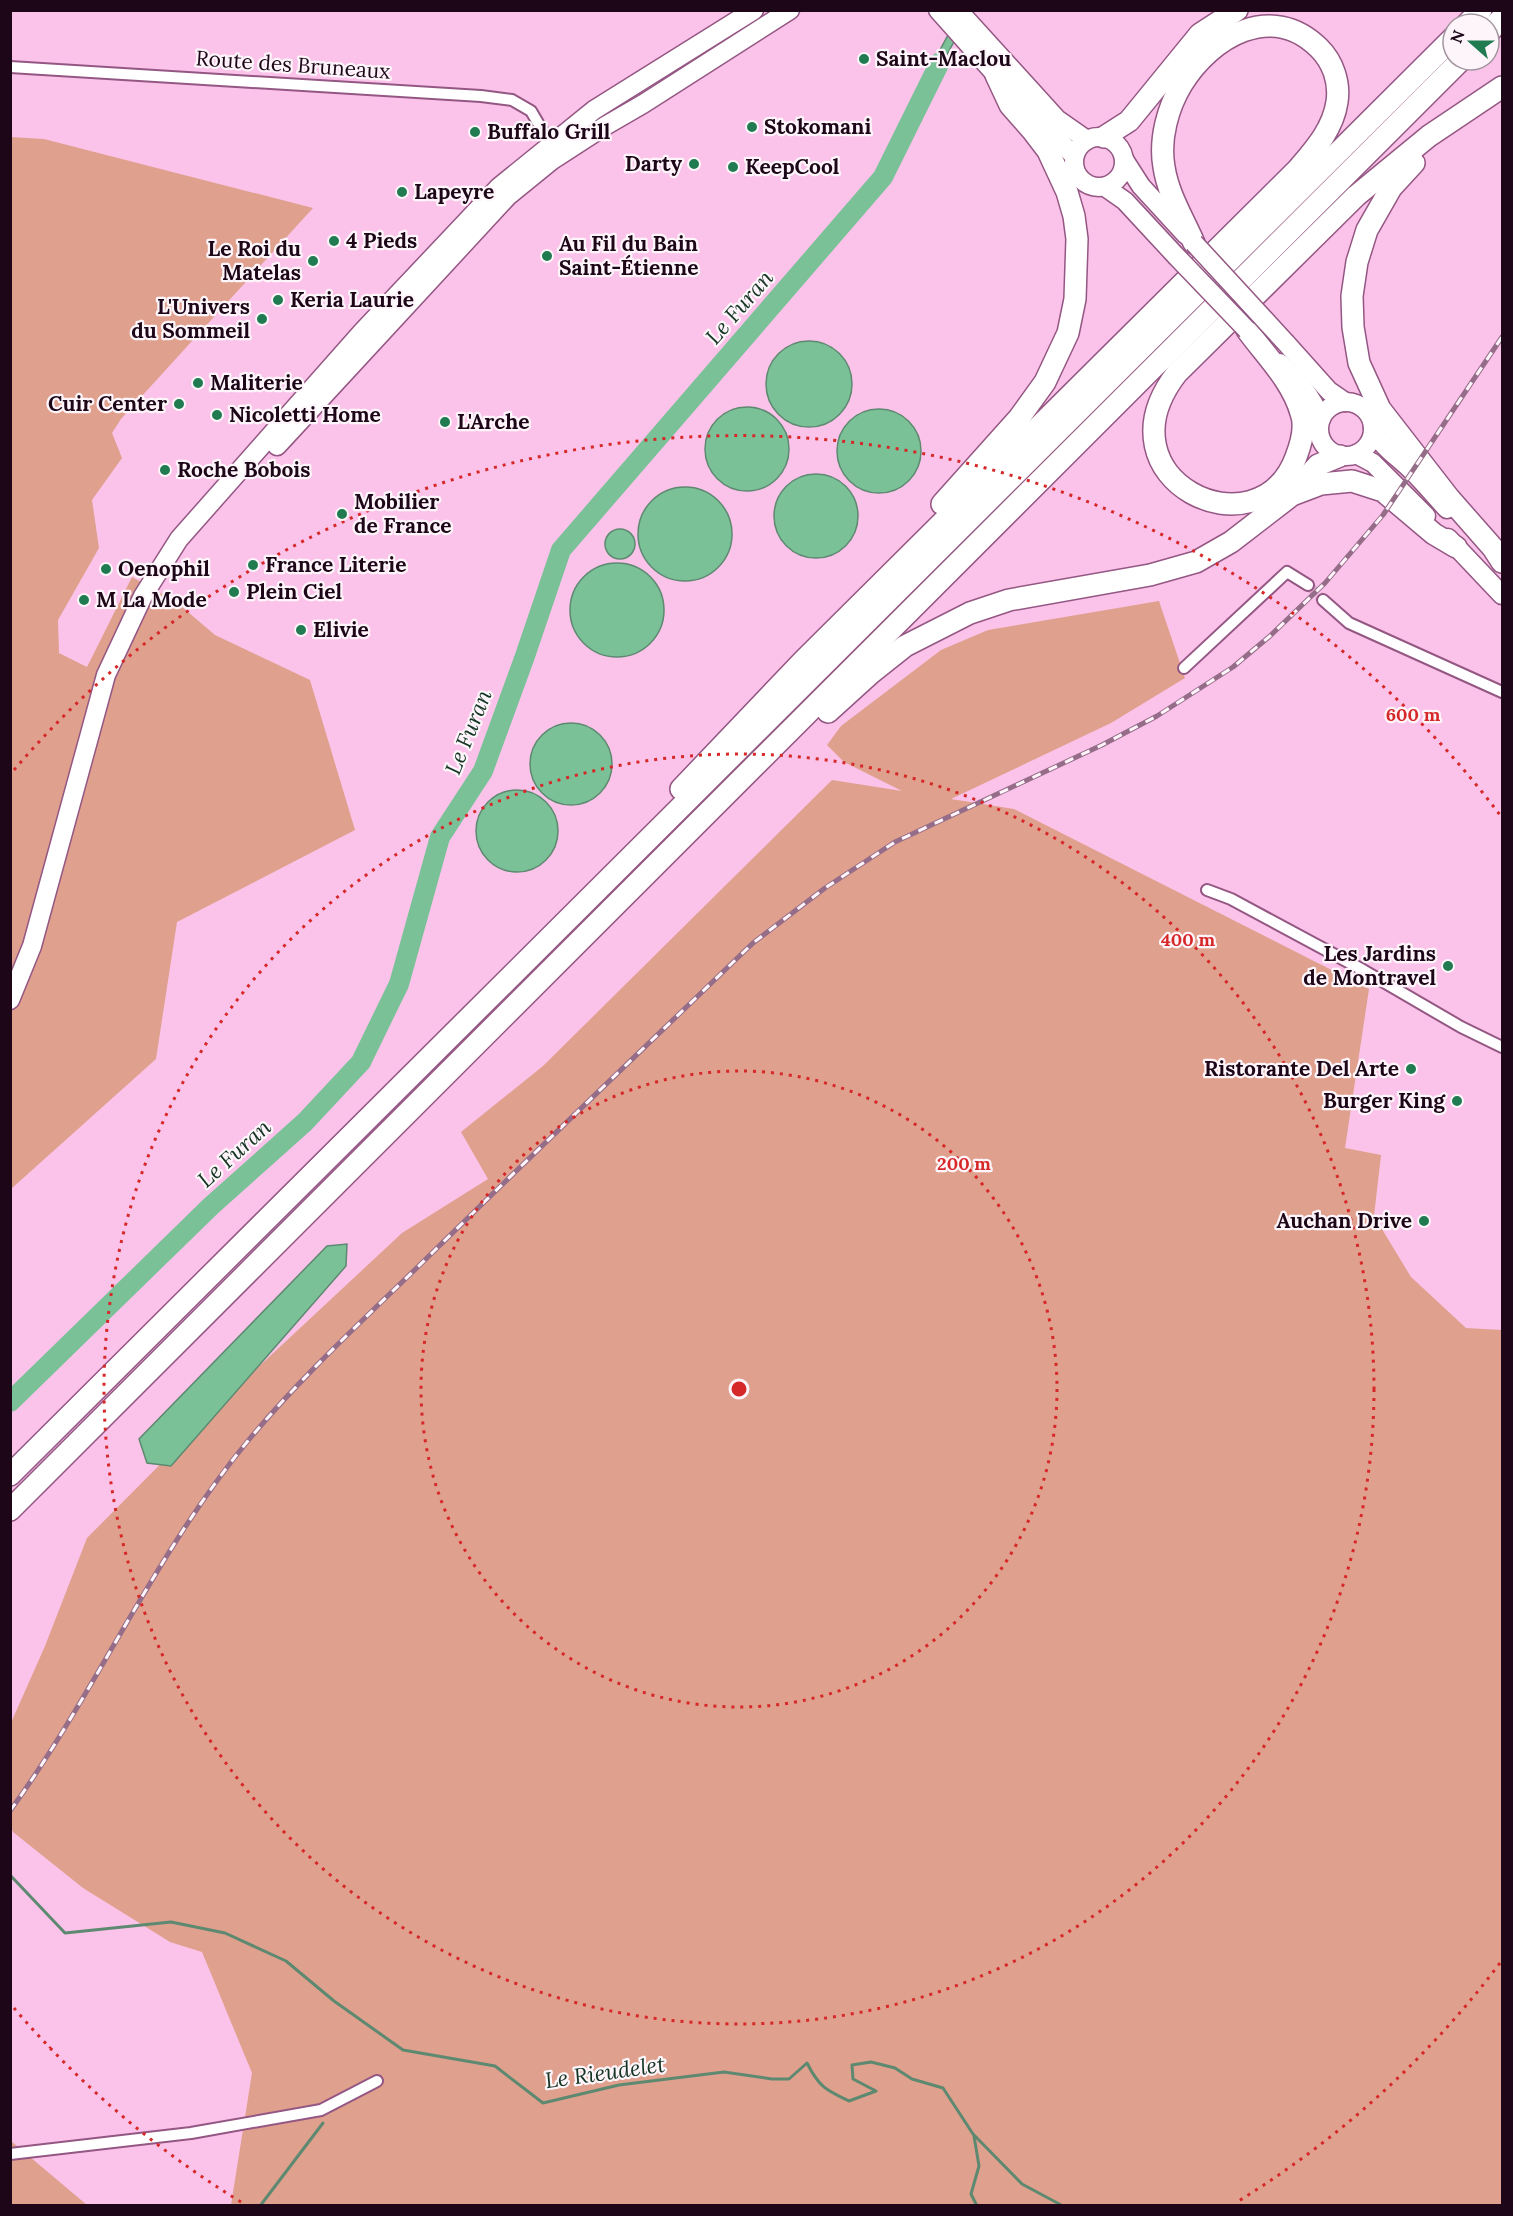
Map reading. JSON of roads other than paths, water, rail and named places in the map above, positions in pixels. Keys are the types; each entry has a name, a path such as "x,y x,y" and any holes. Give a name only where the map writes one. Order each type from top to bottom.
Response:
{"highway":[{"path":"1095,138 1129,121 1200,34 1237,10"},
{"path":"605,885 620,853 803,661 1299,169 1319,144 1331,123 1337,103 1337,84 1333,68 1325,54 1296,32 1282,26 1266,26 1247,29 1229,37 1208,52 1191,69 1174,99 1165,128 1163,165 1176,205 1194,243"},
{"path":"10,1475 1441,50"},
{"path":"10,1510 1449,72"},
{"path":"803,661 824,634 1019,418 1045,382 1068,333 1075,299 1078,267 1074,216 1067,192 1052,159 1032,130 1010,105 996,75"},
{"path":"1246,330 1293,390 1302,416 1301,442 1291,470 1275,489 1256,499 1234,504 1213,502 1191,494 1170,478 1157,456 1154,433 1156,410 1164,390 1177,373 1356,196 1429,136 1503,87"},
{"path":"1481,101 1434,141 1391,188 1367,230 1357,262 1352,296 1353,327 1359,363 1380,409 1449,498 1503,562"},
{"path":"779,741 803,735 905,646 970,613 1009,600 1150,575 1196,562 1232,542 1292,495 1318,465 1348,455"},
{"path":"1292,495 1321,484 1352,481 1383,491 1434,534 1456,547"}],"main road":[{"path":"10,1000 32,946 106,675 143,596 159,572 508,196 594,110 754,10"},
{"path":"551,153 636,108 790,10"},
{"path":"938,10 996,75 1074,156"},
{"path":"958,10 1057,119 1095,138 1113,140 1119,146 1125,161 1141,186 1329,391 1345,402 1364,410 1370,417 1372,436 1368,445 1348,455"},
{"path":"624,92 636,108"},
{"path":"1095,138 1080,145 1074,156 1075,172 1080,179 1091,187 1105,187 1118,180 1125,161"},
{"path":"1105,187 1125,201 1246,330 1299,382 1314,403 1321,419"},
{"path":"1345,402 1331,406 1321,419 1319,432 1326,447 1373,463 1503,595"},
{"path":"1372,427 1383,446 1406,465 1503,567"}],"street":[{"name":"Route des Bruneaux","path":"10,67 269,82 512,100 531,111 551,153"},
{"path":"1184,668 1287,572 1308,585"},
{"path":"1323,600 1349,622 1503,692"},
{"path":"1207,890 1231,899 1363,970 1461,1027 1502,1046"},
{"path":"10,2154 191,2133 321,2110 377,2081"}],"waterway":[{"name":"Le Furan","path":"10,1402 211,1206 305,1122 361,1062 399,984 440,837 483,771 561,550 883,177 940,62"},
{"name":"Le Rieudelet","path":"10,1875 65,1933 171,1922 225,1933 286,1961 334,2001 403,2050 495,2066 543,2103 619,2085 724,2072 772,2079 789,2079 807,2063 815,2078 824,2087 849,2101 876,2091 853,2079 852,2065 871,2062 895,2068 912,2079 943,2088 973,2134 1022,2184 1063,2206"},
{"path":"260,2206 323,2123"},
{"path":"974,2136 979,2166 971,2194 977,2206"}],"tunnel":[{"path":"1308,585 1323,600"}],"railway":[{"path":"10,1811 41,1766 154,1577 214,1485 247,1442 338,1344 753,943 825,888 895,842 1102,745 1157,716 1233,667 1270,636 1325,583 1383,515 1502,337"}],"place":[{"name":"Saint-Maclou","path":"864,59"},
{"name":"Stokomani","path":"752,127"},
{"name":"Buffalo Grill","path":"475,132"},
{"name":"Darty","path":"694,164"},
{"name":"KeepCool","path":"733,167"},
{"name":"Lapeyre","path":"402,192"},
{"name":"4 Pieds","path":"334,241"},
{"name":"Au Fil du Bain Saint-Étienne","path":"547,256"},
{"name":"Le Roi du Matelas","path":"313,261"},
{"name":"Keria Laurie","path":"278,300"},
{"name":"L'Univers du Sommeil","path":"262,319"},
{"name":"Maliterie","path":"198,383"},
{"name":"Cuir Center","path":"179,404"},
{"name":"Nicoletti Home","path":"217,415"},
{"name":"L'Arche","path":"445,422"},
{"name":"Roche Bobois","path":"165,470"},
{"name":"Mobilier de France","path":"342,514"},
{"name":"France Literie","path":"253,565"},
{"name":"Oenophil","path":"106,569"},
{"name":"Plein Ciel","path":"234,592"},
{"name":"M La Mode","path":"84,600"},
{"name":"Elivie","path":"301,630"},
{"name":"Les Jardins de Montravel","path":"1448,966"},
{"name":"Ristorante Del Arte","path":"1411,1069"},
{"name":"Burger King","path":"1457,1101"},
{"name":"Auchan Drive","path":"1424,1221"}]}
